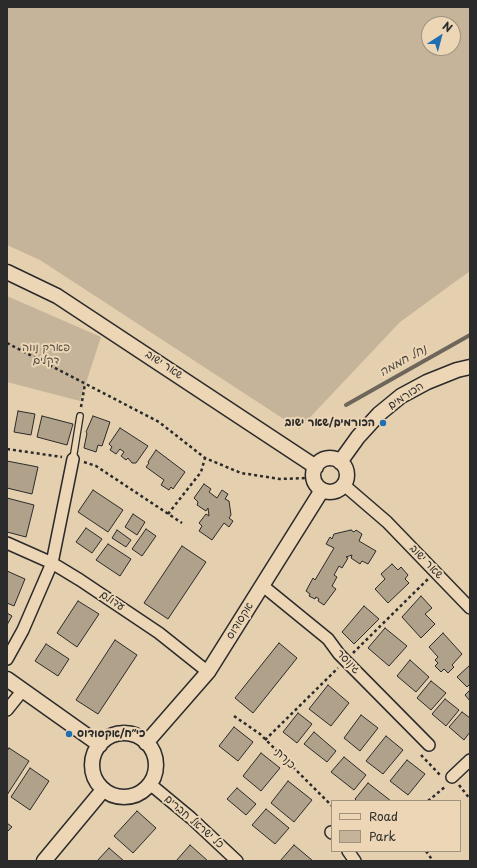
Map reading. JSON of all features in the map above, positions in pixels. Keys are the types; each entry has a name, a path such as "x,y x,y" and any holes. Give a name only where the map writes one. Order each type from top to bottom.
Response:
{"street":[{"name":"שאר ישוב","path":"7,272 57,296 315,472"},
{"name":"הכורמים","path":"340,462 358,437 379,414 401,396 427,382 457,370 470,367"},
{"path":"330,458 340,462 347,470 347,481 344,485 336,491 326,492 318,487 315,472 319,462 330,458"},
{"path":"7,659 23,630 52,563 73,459"},
{"name":"שאר ישוב","path":"344,485 387,522 470,608"},
{"name":"אקסודוס","path":"146,743 208,672 322,490"},
{"name":"עדולם","path":"7,543 52,563 159,633 208,672"},
{"name":"גינוסר","path":"263,586 328,639 346,660 429,745"},
{"path":"7,678 100,744"},
{"path":"7,710 24,690"},
{"path":"117,734 128,734 137,737 146,743 155,758 154,776 150,784 133,796 123,797 112,795 103,790 98,784 92,768 95,752 100,744 117,734"},
{"path":"450,780 470,760"},
{"name":"כל ישראל חברים","path":"150,784 191,818 238,861"},
{"path":"44,861 103,790"},
{"path":"349,852 355,861"}],"lane":[{"path":"73,459 80,416"}],"path":[{"path":"7,343 159,422 205,458 241,473 280,479 315,472"},
{"path":"80,416 85,384"},
{"path":"7,449 73,459 96,466 182,524"},
{"path":"168,514 201,472 205,458"},
{"path":"265,740 435,572"},
{"name":"כנרת","path":"234,716 265,740 331,805"},
{"path":"429,745 420,754 470,798"},
{"path":"429,800 450,780"},
{"path":"427,852 433,861"}],"green space":[{"path":"7,7 470,7 470,271 400,322 299,429 40,260 7,245"},
{"name":"פארק נווה דקלים","path":"7,296 101,337 80,401 7,382"}],"building":[{"path":"18,411 35,414 31,435 14,432"},
{"path":"42,416 73,424 67,445 37,437"},
{"path":"93,416 110,422 102,446 98,445 96,452 84,448 86,432"},
{"path":"120,428 148,446 136,463 132,463 128,458 126,460 121,456 124,452 120,449 116,454 110,450 112,447 109,444"},
{"path":"156,450 185,472 173,489 171,487 169,490 161,485 164,480 146,467"},
{"path":"7,461 38,467 32,494 7,488"},
{"path":"204,484 211,489 209,492 217,498 222,490 228,494 225,499 229,501 231,515 229,518 233,521 229,527 224,523 212,540 199,531 202,526 199,523 206,514 209,516 208,508 206,511 197,505 198,502 194,498"},
{"path":"93,490 123,510 108,532 78,512"},
{"path":"7,498 34,505 26,537 7,532"},
{"path":"133,514 145,522 137,535 125,527"},
{"path":"86,528 102,539 92,553 76,542"},
{"path":"146,529 156,536 142,556 132,549"},
{"path":"117,530 131,540 126,547 112,538"},
{"path":"351,530 354,532 356,530 362,534 359,541 376,551 368,564 362,561 360,564 351,558 352,555 346,557 348,558 342,568 339,566 334,575 337,577 332,586 336,589 324,605 318,601 319,599 316,597 315,599 309,596 310,594 306,591 313,578 315,580 334,548 326,544 330,537 332,539 334,534"},
{"path":"108,544 131,559 120,576 96,560"},
{"path":"182,546 206,562 168,619 144,603"},
{"path":"392,564 398,570 401,567 408,575 405,579 409,583 388,603 375,589 385,579 381,574"},
{"path":"7,571 25,579 14,606 7,603"},
{"path":"421,596 432,608 425,614 435,624 421,638 402,617"},
{"path":"78,601 99,614 77,647 57,633"},
{"path":"364,606 379,619 354,644 342,632"},
{"path":"7,613 12,616 7,625"},
{"path":"385,628 407,646 389,666 368,648"},
{"path":"443,633 462,654 452,665 454,667 448,673 444,669 441,672 435,666 438,663 435,660 438,657 429,647"},
{"path":"115,640 137,655 98,714 76,700"},
{"path":"279,643 297,658 253,713 235,698"},
{"path":"46,644 69,659 58,676 35,661"},
{"path":"410,660 429,677 416,692 397,676"},
{"path":"470,665 470,684 467,687 457,677"},
{"path":"431,681 446,693 431,710 417,698"},
{"path":"328,685 349,703 331,726 309,709"},
{"path":"470,690 470,701 465,695"},
{"path":"445,699 459,710 446,726 432,714"},
{"path":"462,712 470,718 470,732 464,740 449,727"},
{"path":"298,713 312,724 297,743 283,732"},
{"path":"361,715 378,728 360,751 344,738"},
{"path":"234,727 253,742 238,761 219,746"},
{"path":"314,732 336,751 327,762 304,744"},
{"path":"386,736 403,750 383,774 366,761"},
{"path":"9,748 29,761 7,795 7,751"},
{"path":"261,753 280,768 261,791 243,776"},
{"path":"344,757 366,775 354,790 331,772"},
{"path":"407,760 425,774 408,795 390,781"},
{"path":"30,768 49,781 30,810 11,797"},
{"path":"288,781 312,800 294,822 271,803"},
{"path":"368,783 390,800 356,800 355,799"},
{"path":"237,788 256,804 246,815 227,799"},
{"path":"266,809 289,828 275,844 252,825"},
{"path":"137,811 156,828 133,853 114,836"},
{"path":"7,823 12,827 7,832"},
{"path":"190,845 208,861 176,861"},
{"path":"294,845 313,861 280,861"},
{"path":"109,848 124,861 97,861"}],"waterway":[{"name":"נחל חממה","path":"346,405 470,335"}],"place":[{"name":"הכורמים/שאר ישוב","path":"383,423"},
{"name":"כי״ח/אקסודוס","path":"69,734"}]}
